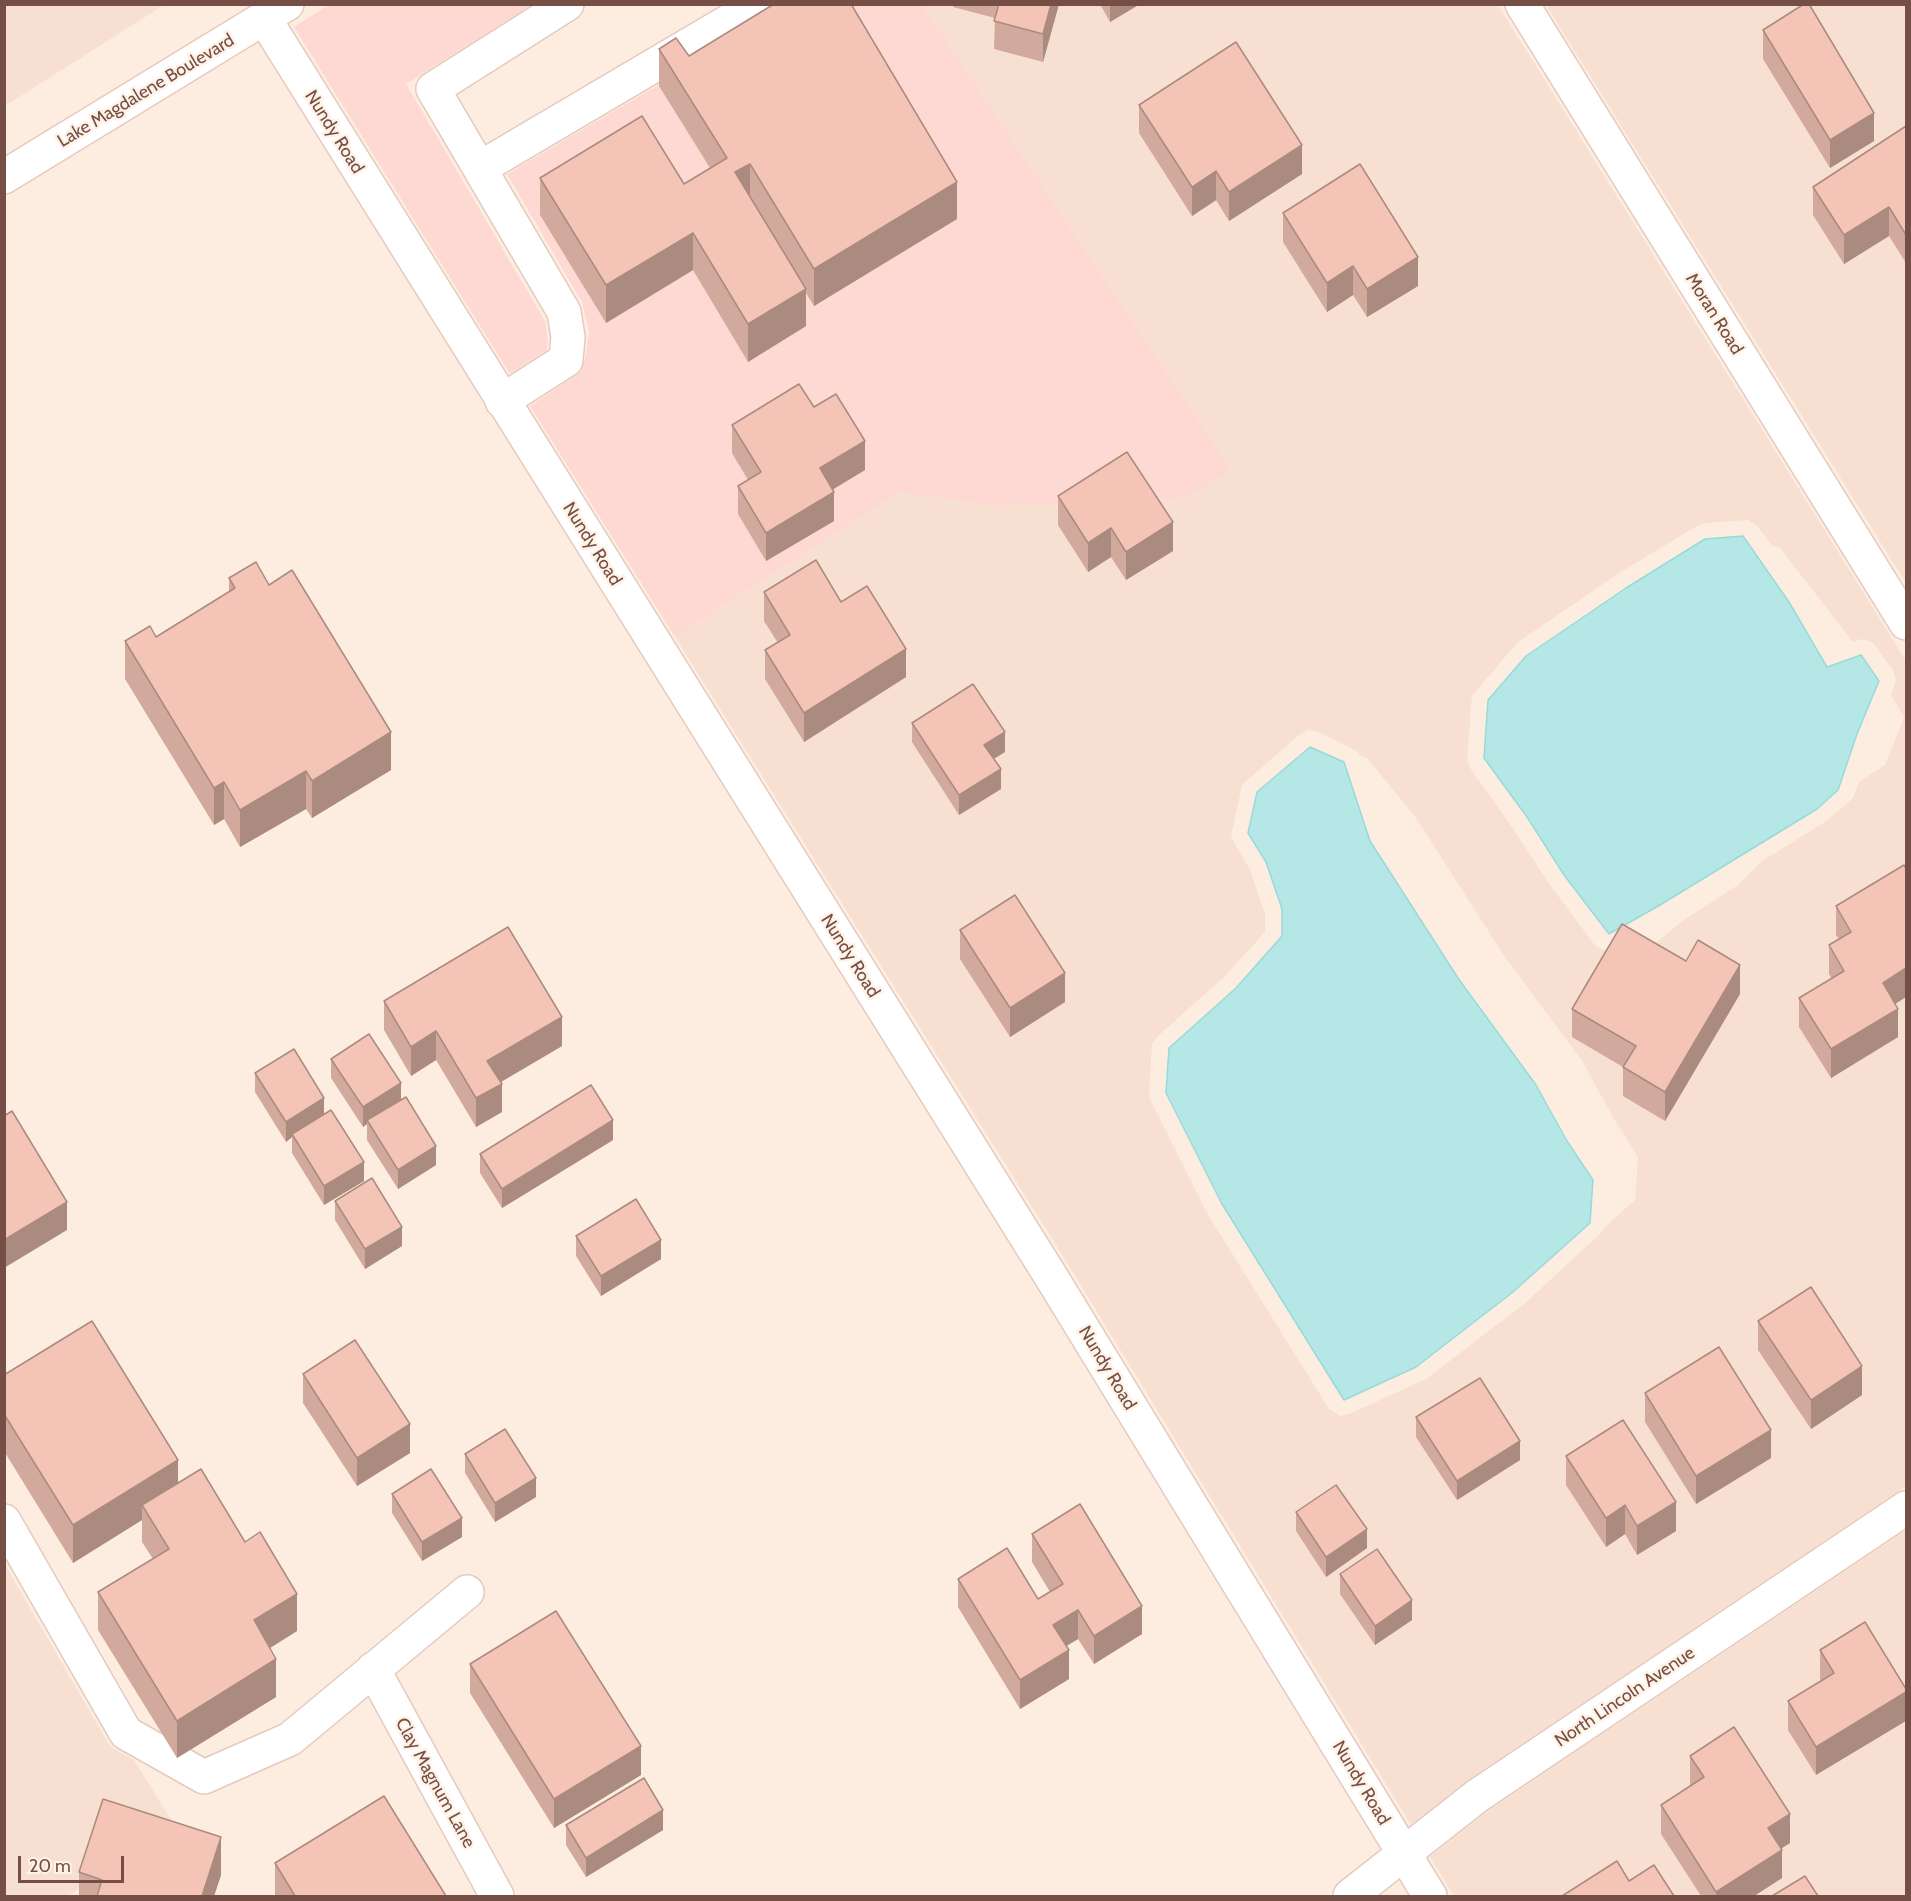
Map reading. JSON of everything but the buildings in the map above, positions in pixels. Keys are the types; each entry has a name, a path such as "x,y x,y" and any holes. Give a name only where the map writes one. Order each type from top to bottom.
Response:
{"street":[{"path":"502,401 566,360 568,337 564,312 433,89 567,4"},
{"path":"480,168 758,4"},
{"name":"Moran Road","path":"1522,4 1906,622"},
{"name":"Lake Magdalene Boulevard","path":"4,177 275,11"},
{"name":"Nundy Road","path":"275,11 502,401 1050,1275 1430,1896"},
{"name":"North Lincoln Avenue","path":"1350,1896 1405,1855 1477,1796 1906,1508"},
{"path":"4,1521 126,1733 204,1777 290,1739 467,1593"},
{"name":"Clay Magnum Lane","path":"373,1670 497,1896"}],"shaded area":[{"path":"5,4 164,4 164,5 5,106"},
{"path":"330,4 532,5 406,84 545,321 547,350 510,374 294,27"},
{"path":"789,5 922,5 1230,470 1187,497 1130,504 1069,503 1000,506 900,492 675,637 530,406 576,375 585,360 589,332 582,302 507,174 764,23"},
{"path":"922,5 1498,5 1906,661 1906,1486 1467,1781 1411,1825 1058,1248 675,637 900,492 910,493 979,93","holes":["1748,520 1757,526 1772,546 1780,548 1853,642 1862,639 1872,642 1893,670 1896,680 1891,695 1904,717 1885,765 1859,782 1853,798 1825,822 1762,861 1738,885 1681,922 1632,963 1618,946 1606,950 1594,944 1550,885 1470,768 1467,759 1472,696 1517,643 1616,575 1697,526 1706,523","1308,730 1319,732 1367,758 1416,818 1503,954 1582,1061 1638,1157 1635,1200 1524,1304 1426,1379 1340,1416 1329,1409 1207,1213 1149,1097 1152,1044 1224,977 1265,932 1265,914 1250,870 1231,837 1242,785 1299,735"]},
{"path":"1546,5 1906,5 1906,583"},
{"path":"1906,1530 1906,1896 1454,1896 1430,1857 1489,1810"},
{"path":"4,1563 108,1743 134,1760 177,1829 67,1896 5,1896"}],"water":[{"path":"1743,536 1789,602 1827,667 1861,655 1879,681 1857,734 1838,790 1817,809 1609,934 1564,875 1527,817 1484,758 1488,700 1526,656 1626,588 1705,539"},
{"path":"1310,747 1344,762 1370,841 1458,978 1536,1085 1567,1141 1593,1180 1590,1223 1513,1292 1416,1367 1344,1400 1222,1204 1166,1093 1169,1048 1236,988 1282,936 1282,909 1266,862 1248,833 1257,792"}]}
